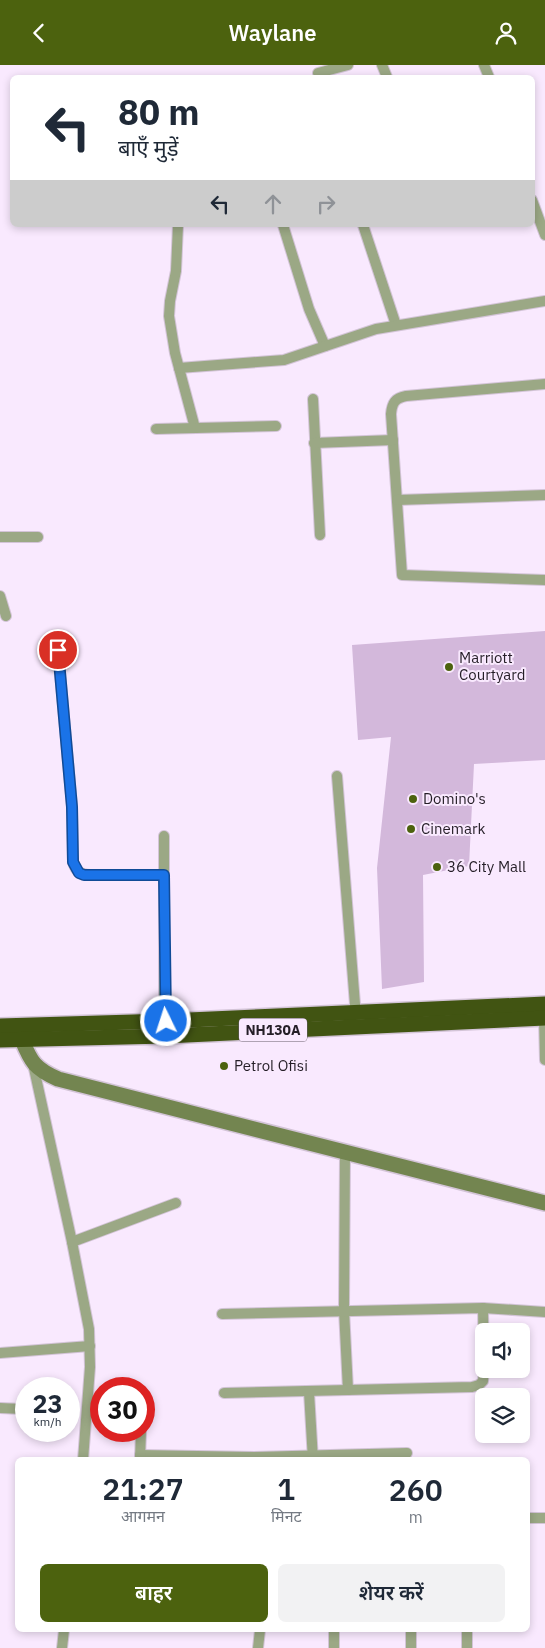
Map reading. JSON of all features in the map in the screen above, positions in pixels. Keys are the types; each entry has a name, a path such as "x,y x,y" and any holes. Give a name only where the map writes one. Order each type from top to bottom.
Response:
{"highway":[{"name":"NH130A","path":"0,1026 166,1021 356,1020 545,1013"},
{"name":"NH130A","path":"0,1040 166,1036 356,1020"}],"street":[{"path":"318,72 348,65"},
{"path":"535,208 545,235"},
{"path":"178,227 176,271 169,316 179,368 195,428"},
{"path":"285,227 309,309 325,346"},
{"path":"364,227 396,325"},
{"path":"179,368 275,361 291,358 366,332 396,325 545,301"},
{"path":"545,384 400,397 394,401 392,408 402,575 545,580"},
{"path":"313,399 320,535"},
{"path":"156,429 276,426"},
{"path":"314,443 394,440"},
{"path":"397,500 545,495"},
{"path":"0,537 38,537"},
{"path":"0,596 6,616"},
{"path":"58,650 72,807 73,862 75,868 79,873 90,875 164,875"},
{"path":"337,776 356,1020"},
{"path":"164,836 166,1021"},
{"path":"545,1013 545,1060"},
{"path":"22,1040 33,1064 89,1329 88,1416 83,1457"},
{"path":"33,1064 39,1070 58,1079 545,1203"},
{"path":"345,1151 344,1310 348,1391"},
{"path":"72,1242 176,1203"},
{"path":"483,1308 483,1323"},
{"path":"222,1314 483,1308 545,1312"},
{"path":"0,1353 90,1346"},
{"path":"224,1393 476,1386 483,1381 483,1378"},
{"path":"309,1392 313,1457"},
{"path":"0,1408 15,1409"},
{"path":"140,1457 141,1442"},
{"path":"332,1457 408,1453"},
{"path":"530,1518 545,1518"},
{"path":"62,1648 64,1632"},
{"path":"258,1648 260,1632"},
{"path":"334,1632 334,1648"},
{"path":"411,1632 411,1648"},
{"path":"467,1632 468,1648"}],"building":[{"name":"36 City Mall","path":"545,631 545,760 474,764 469,866 423,875 424,982 382,989 377,868 391,737 358,740 352,645"}],"place":[{"name":"Marriott Courtyard","path":"449,667"},
{"name":"Domino's","path":"413,799"},
{"name":"Cinemark","path":"411,829"},
{"name":"36 City Mall","path":"437,867"},
{"name":"Petrol Ofisi","path":"224,1066"}],"route":[{"path":"58,650 72,807 73,862 79,873 84,875 164,875 164,999 166,1021"}]}
